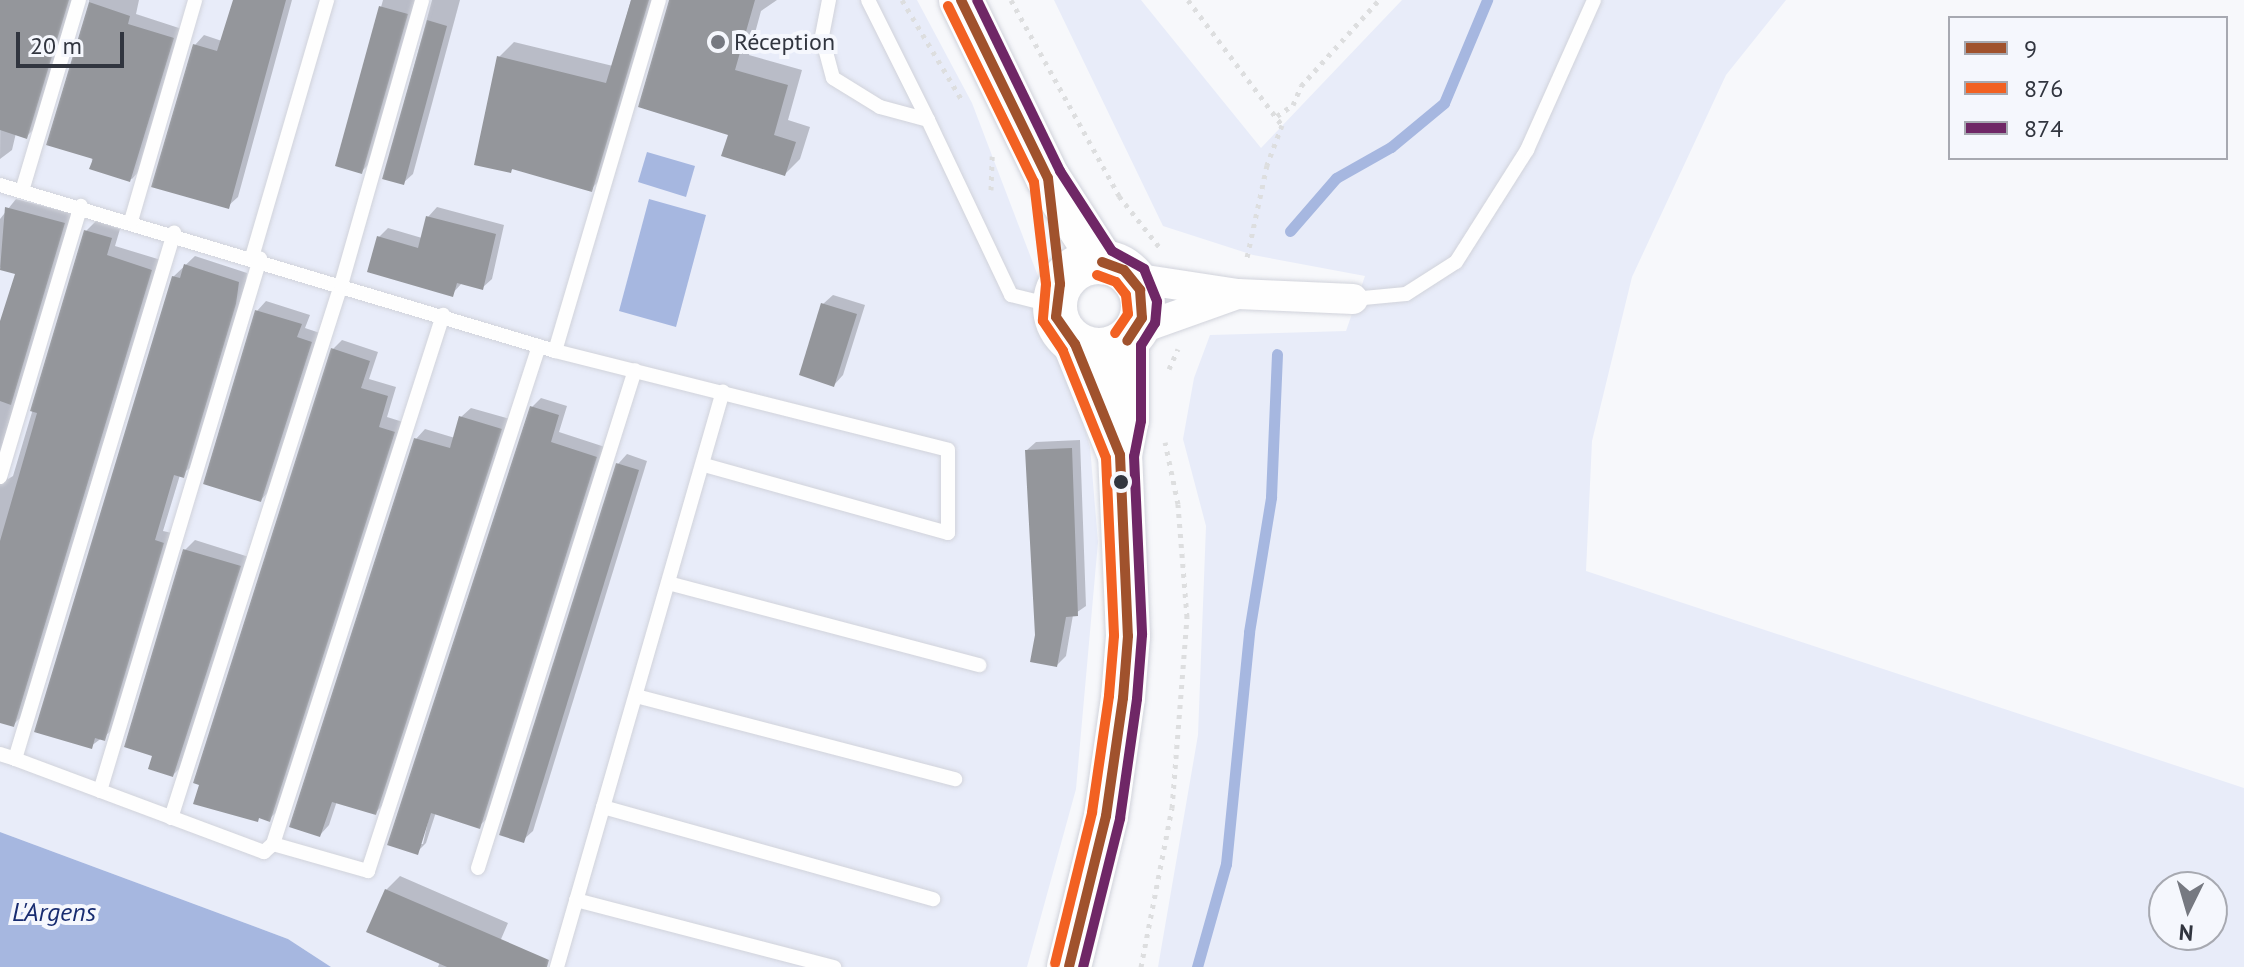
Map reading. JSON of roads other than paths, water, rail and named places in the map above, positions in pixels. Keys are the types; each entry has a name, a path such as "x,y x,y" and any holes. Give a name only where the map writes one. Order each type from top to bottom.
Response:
{"main road":[{"path":"961,0 1048,178 1134,265 1143,304 1131,336 1127,420 1120,455 1127,578 1123,698 1106,816 1069,967"},
{"path":"1048,178 1060,327 1075,344 1120,455"},
{"path":"1058,295 1078,267 1134,265"},
{"path":"1075,344 1102,350 1131,336"}],"street":[{"path":"1134,265 1251,293 1353,299"},
{"path":"1131,336 1251,293"}],"lane":[{"path":"22,191 79,0"},
{"path":"131,221 195,0"},
{"path":"100,791 256,258 327,0"},
{"path":"171,818 341,285 422,0"},
{"path":"555,351 659,0"},
{"path":"829,0 822,37 833,78 880,107 928,120"},
{"path":"868,0 992,249 1011,295 1058,295"},
{"path":"1353,299 1406,294 1456,262 1527,150 1594,0"},
{"path":"0,185 174,233 555,351 948,450 948,533 704,465"},
{"path":"0,477 81,206"},
{"path":"15,759 174,233"},
{"path":"0,754 264,852 273,844 443,315"},
{"path":"273,844 368,871 539,346"},
{"path":"478,868 635,370"},
{"path":"557,967 672,584 723,391"},
{"path":"672,584 979,665"},
{"path":"636,696 955,779"},
{"path":"603,807 933,899"},
{"path":"576,900 834,967"}],"water":[{"path":"647,152 695,166 686,197 638,182"},
{"path":"649,199 706,215 676,327 619,311"},
{"name":"L'Argens","path":"0,832 288,939 331,967 0,967"}],"waterway":[{"path":"1290,231 1336,178 1391,147 1444,103 1487,0"},
{"path":"1197,967 1226,864 1249,632 1271,497 1277,354"}],"place":[{"name":"Réception","path":"718,42"}]}
